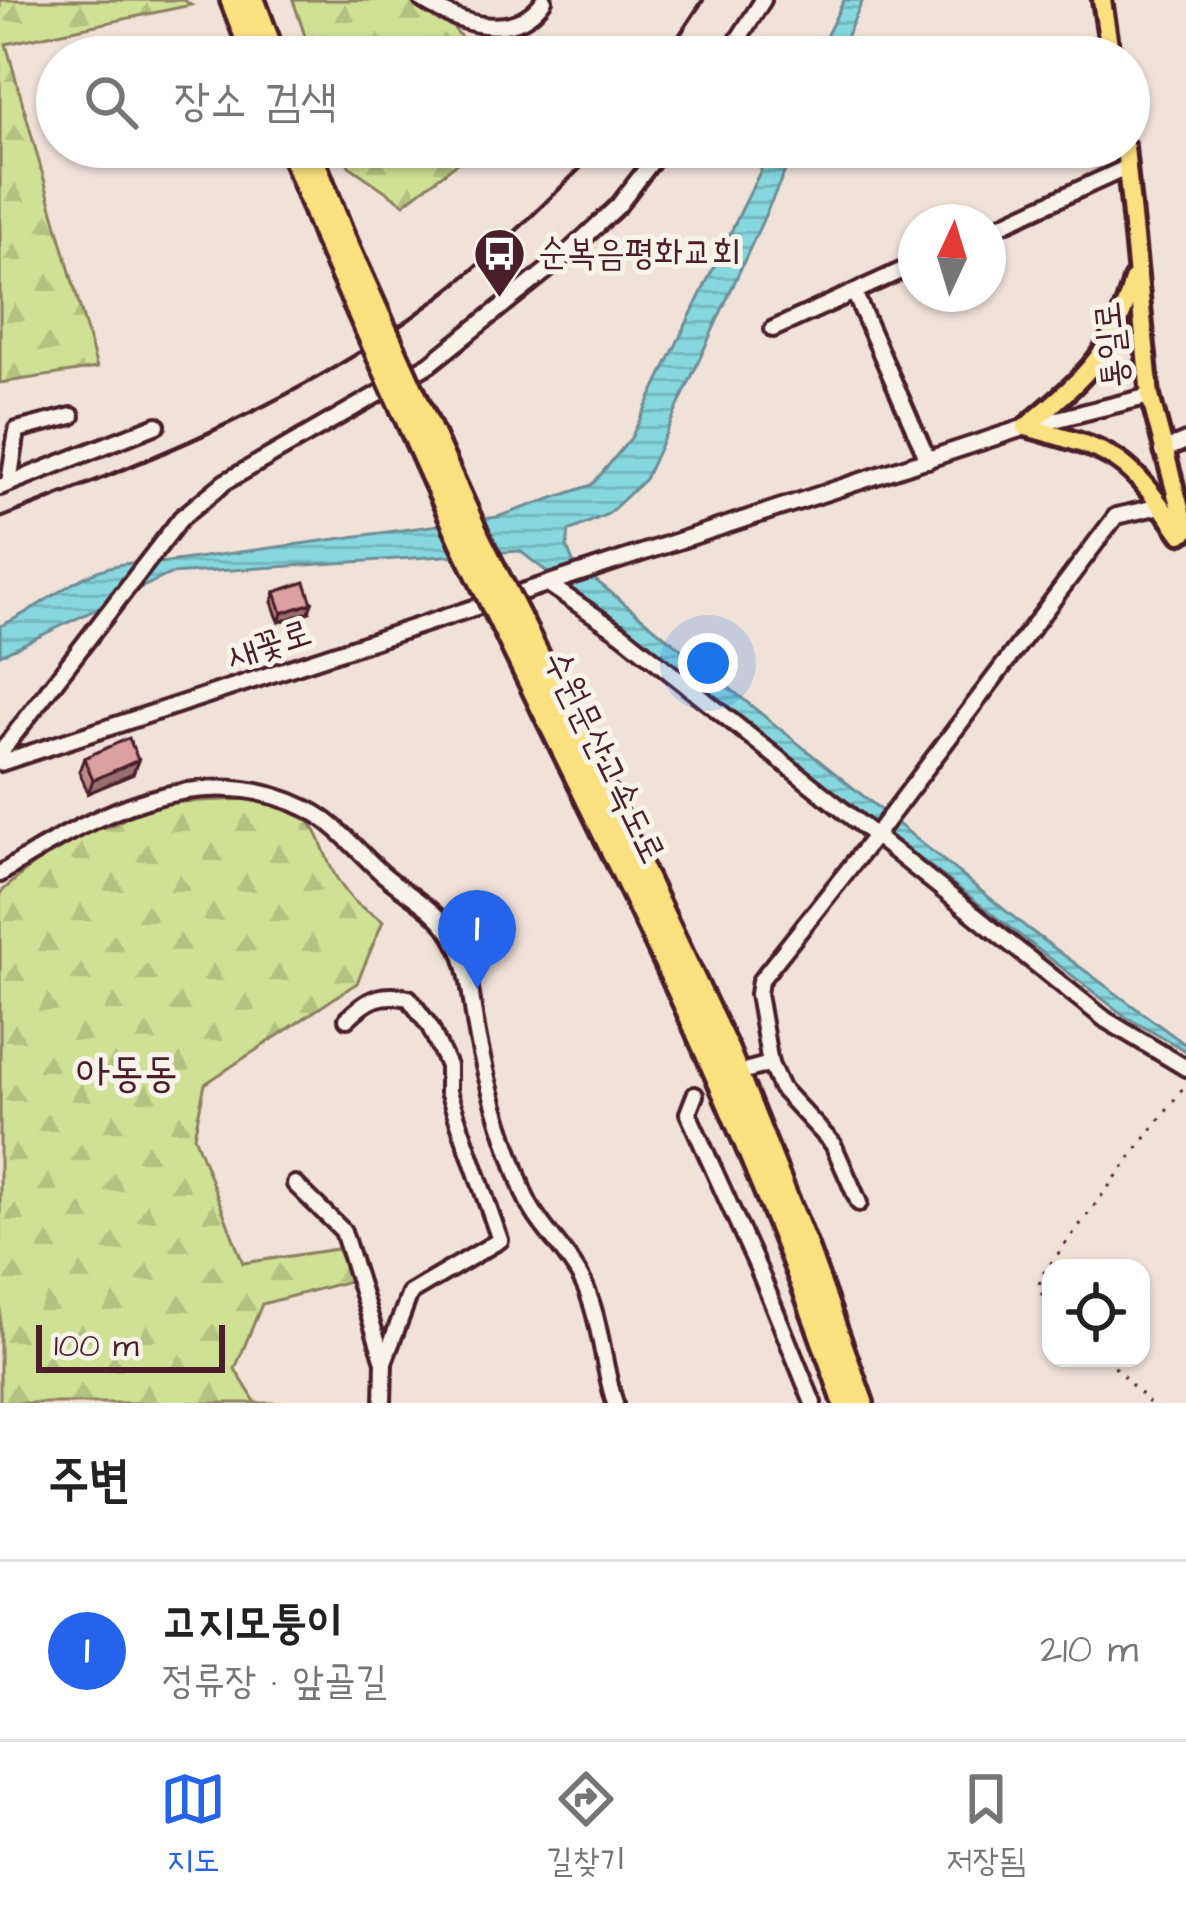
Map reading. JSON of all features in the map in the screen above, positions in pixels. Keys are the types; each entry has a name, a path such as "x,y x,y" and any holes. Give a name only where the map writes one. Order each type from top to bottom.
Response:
{"highway":[{"path":"232,0 246,36"},
{"path":"253,0 266,36"},
{"name":"수원문산고속도로","path":"300,168 479,539 717,1069 844,1403"},
{"name":"수원문산고속도로","path":"314,168 334,236"},
{"name":"수원문산고속도로","path":"556,713 728,1052 806,1246 862,1403"}],"main road":[{"path":"1102,0 1108,36"},
{"name":"통일로","path":"1128,168 1150,396 1186,531"},
{"path":"1026,427 1102,358 1125,311 1136,268"},
{"path":"1026,427 1100,448 1130,466 1186,542"}],"street":[{"path":"422,0 456,21 483,26 509,24 535,4"},
{"path":"740,36 763,0"},
{"path":"0,754 181,518 225,482 430,364 590,232 618,206 647,168"},
{"path":"1006,223 1126,168"},
{"path":"773,329 898,272"},
{"path":"854,292 928,460 1026,427 1150,396"},
{"path":"5,485 17,430 71,416"},
{"path":"5,485 157,425"},
{"path":"1162,451 1186,441"},
{"name":"새꽃로","path":"0,763 928,460"},
{"path":"859,1203 832,1144 781,1088 770,1064 760,981 877,834 1116,515 1161,506"},
{"path":"553,585 877,834 1106,1019 1186,1068"},
{"path":"0,874 78,827 153,796 190,790 261,794 312,811 445,922 460,951 490,1090 524,1196 584,1283 615,1403"},
{"path":"347,1019 364,1001 387,994 409,998 430,1027 448,1066 448,1092 500,1240 410,1293 384,1361"},
{"path":"748,1070 770,1064"},
{"path":"695,1095 688,1113 813,1403"},
{"path":"295,1184 343,1232 384,1361 383,1403"}],"path":[{"path":"1055,1259 1186,1084"},
{"path":"1114,1367 1148,1403"}],"green space":[{"path":"0,0 184,0 191,5 6,44 36,151 36,168 41,168 97,368 0,383"},
{"path":"293,0 431,0 460,36 305,36"},
{"path":"352,168 451,168 404,204"},
{"path":"249,799 297,812 309,822 352,899 383,921 357,983 205,1084 194,1136 243,1263 337,1249 353,1280 262,1304 235,1369 256,1403 0,1403 0,893 63,838 113,825 153,803"}],"water":[{"path":"844,0 863,0 847,36 826,36"},
{"path":"762,168 786,168 645,479 608,514 569,531 567,547 573,562 1027,928 1186,1045 1186,1051 1126,1017 520,551 170,574 0,655 0,626 94,572 497,517 592,485 631,438"}],"building":[{"path":"305,582 312,603 282,613 275,592"},
{"path":"129,738 138,760 93,780 84,758"}],"railway":[{"path":"679,36 703,0"},
{"path":"0,518 212,431 363,350 462,279 580,168"}],"place":[{"name":"순복음평화교회","path":"499,299"},
{"name":"고지모퉁이","path":"477,989"}],"district":[{"name":"아동동","path":"127,1074"}]}
